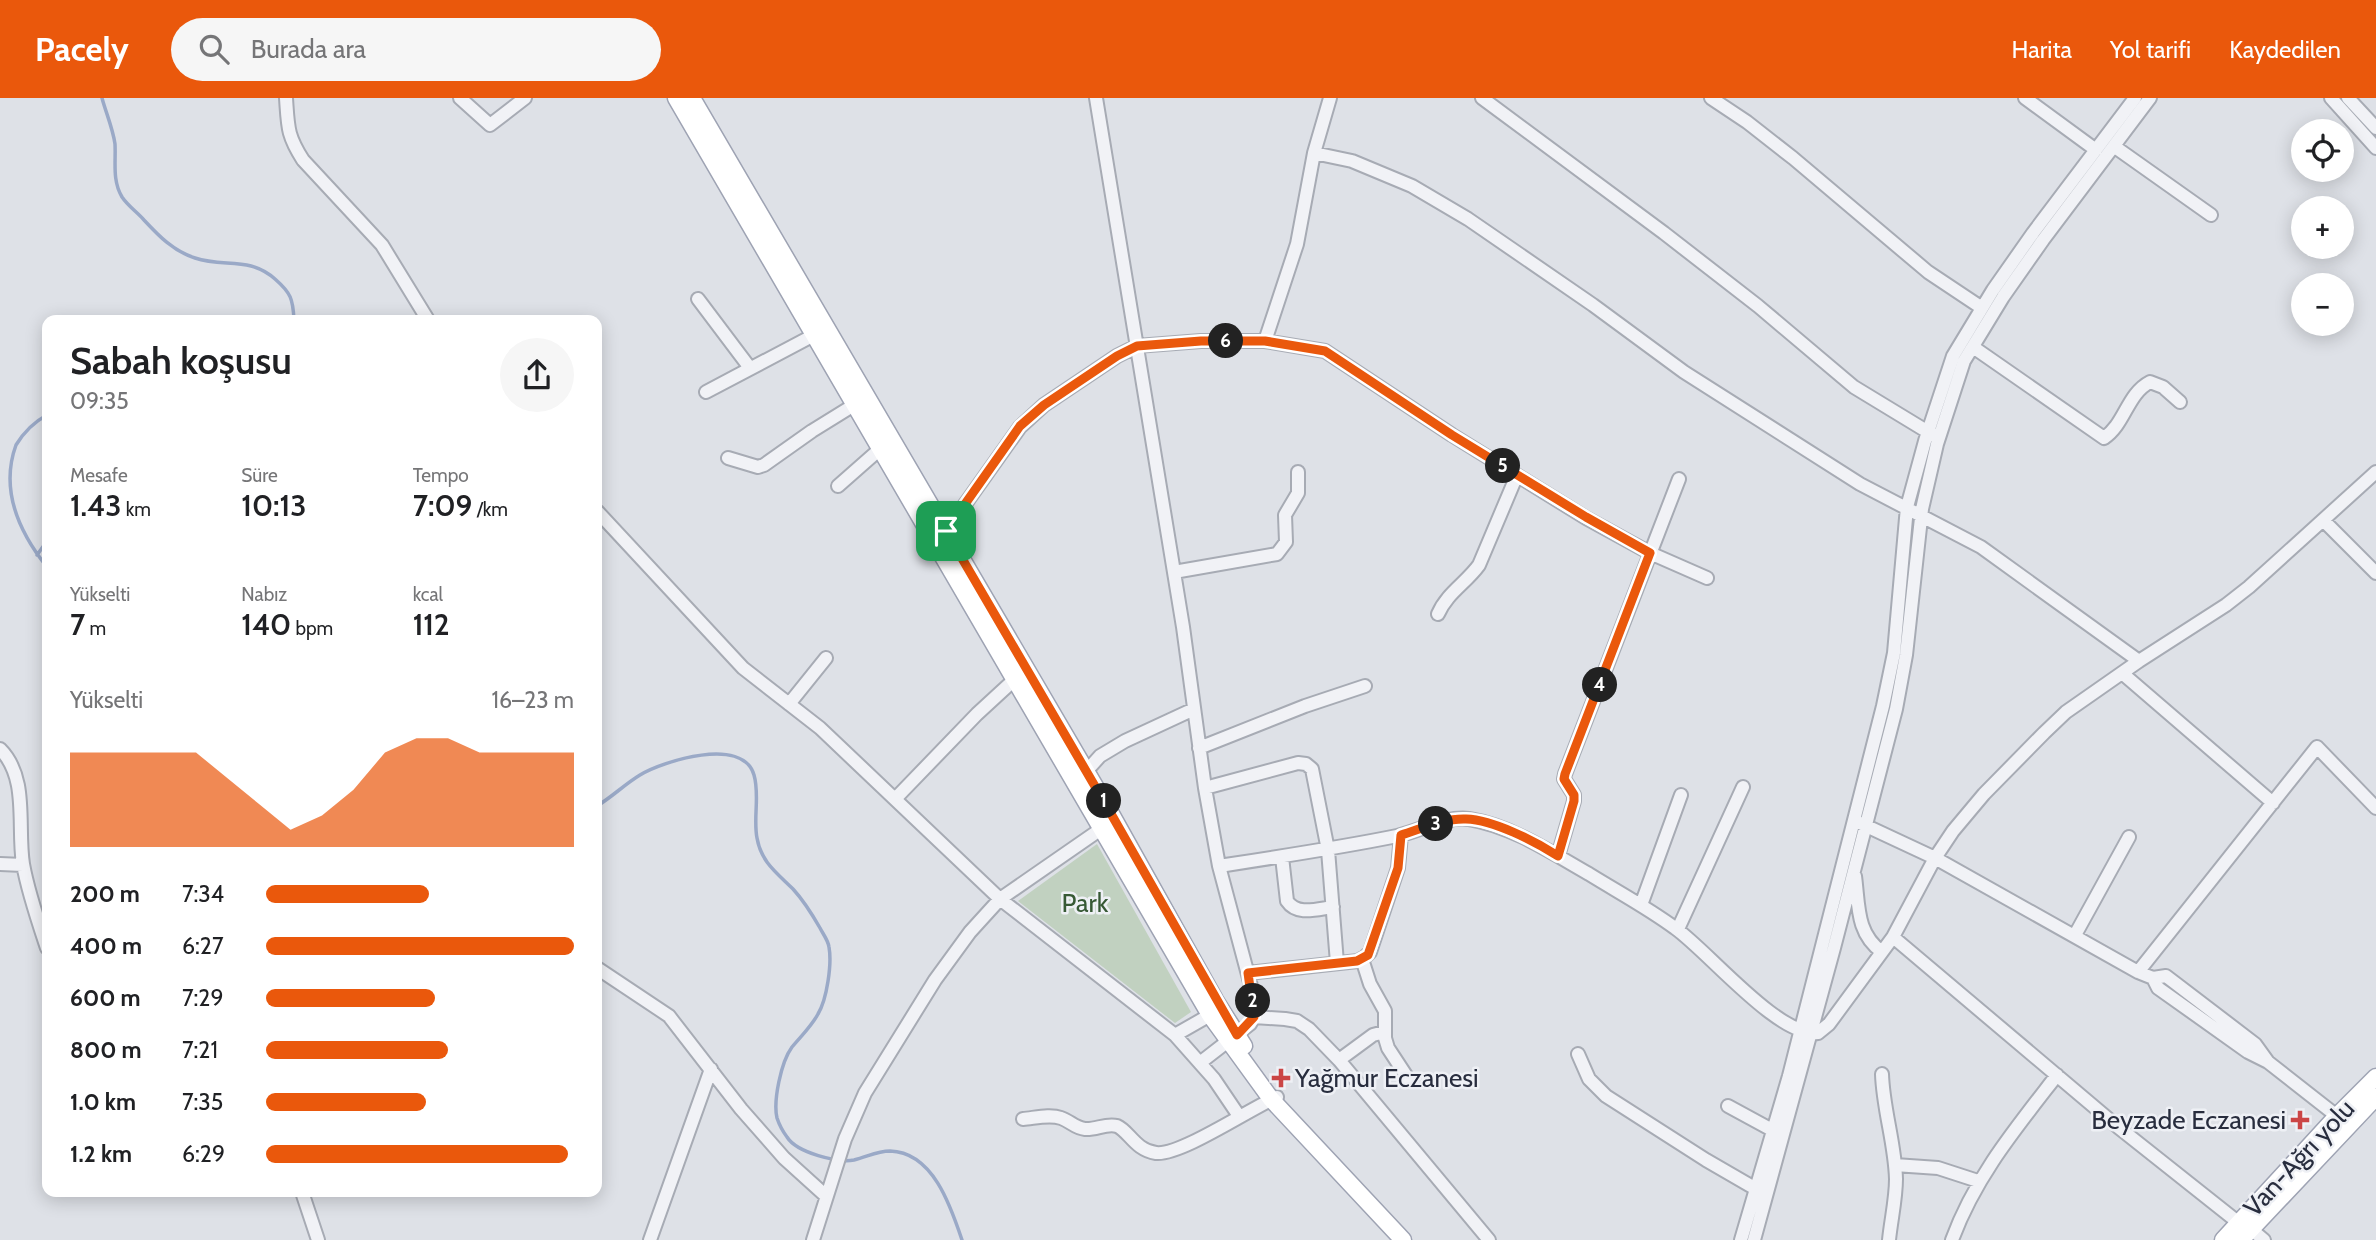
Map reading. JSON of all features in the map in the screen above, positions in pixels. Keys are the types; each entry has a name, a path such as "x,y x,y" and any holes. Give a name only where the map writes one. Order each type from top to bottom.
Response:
{"main road":[{"path":"676,98 880,449 940,536 1087,772 1232,1038 1295,1125 1404,1240"},
{"path":"692,98 940,536 1014,680 1210,1015 1232,1038"},
{"name":"Van-Ağrı yolu","path":"2223,1240 2244,1231 2343,1121 2376,1077"},
{"path":"2343,1121 2376,1097"}],"street":[{"path":"286,98 288,132 303,160 382,245 425,315"},
{"path":"460,98 491,125 525,98"},
{"path":"1096,98 1174,572 1205,788 1219,866 1248,973 1254,1017"},
{"path":"1265,341 1297,244 1314,153 1330,98"},
{"path":"1482,98 1706,265 1854,387 1934,435"},
{"path":"1711,98 1793,158 1928,272 1982,308"},
{"path":"2025,98 2096,150"},
{"path":"1816,993 1854,869 1859,823 1896,709 1906,655 1934,435 1953,356 2033,233 2135,98"},
{"path":"1741,1240 1761,1192 1806,1032 1859,823 1894,653 1907,507 1964,362 2003,297 2043,240 2150,98"},
{"path":"2331,98 2376,148"},
{"path":"2348,98 2376,128"},
{"path":"2115,147 2211,215"},
{"path":"1314,153 1352,161 1412,186 1468,219 1684,372 1860,484 1981,547 2139,661"},
{"path":"698,299 750,368"},
{"path":"706,392 814,335"},
{"path":"940,536 1020,426 1055,398 1117,356 1137,346 1201,341 1265,341 1325,351 1586,517 1650,553 1707,578"},
{"path":"1973,347 2104,438 2115,429 2137,392 2150,382 2163,387 2179,402"},
{"path":"728,458 758,467 764,465 811,431 854,405"},
{"path":"838,486 880,449"},
{"path":"1174,572 1277,554 1286,542 1285,515 1298,493 1298,472"},
{"path":"1219,866 1328,850 1401,835 1450,820 1466,819 1513,833 1641,905 1678,929 1758,1003 1806,1032 1818,1033 1829,1024 1893,937 1935,858 1953,831 1984,794 2044,733 2066,712 2226,605 2324,521 2376,472"},
{"path":"1438,614 1447,597 1479,565 1517,475"},
{"path":"1558,856 1574,801 1574,795 1564,779 1565,774 1679,480"},
{"path":"602,517 743,668 820,728 1000,899 1175,1035 1224,1091 1239,1116"},
{"path":"2324,521 2376,573"},
{"path":"789,704 826,658"},
{"path":"2122,673 2273,803"},
{"path":"895,799 977,714 1014,680"},
{"path":"1199,748 1305,706 1365,686"},
{"path":"1074,783 1100,756 1125,741 1195,709"},
{"path":"2138,972 2317,747 2376,808"},
{"path":"0,749 11,761 18,783 23,865 42,931"},
{"path":"1205,788 1297,763 1306,764 1315,773 1328,850 1337,963"},
{"path":"1678,929 1743,786"},
{"path":"1641,905 1681,795"},
{"path":"1859,823 1935,858 2138,972 2154,978 2158,988 2248,1052 2268,1062 2343,1121"},
{"path":"813,1240 845,1139 865,1093 935,980 970,932 1000,899 1101,829"},
{"path":"1248,973 1362,959 1370,952 1398,868 1401,835"},
{"path":"2075,936 2129,837"},
{"path":"1282,856 1287,901 1291,906 1302,910 1333,907"},
{"path":"0,864 23,865"},
{"path":"1854,869 1863,929 1871,944 1882,952"},
{"path":"1893,937 2244,1231 2264,1240"},
{"path":"1362,959 1370,984 1385,1011 1384,1032 1388,1048 1409,1080"},
{"path":"602,971 669,1016 741,1109 784,1158 826,1196"},
{"path":"1816,993 1842,1007"},
{"path":"1175,1035 1210,1015"},
{"path":"1201,1062 1254,1017 1297,1021 1309,1029 1339,1060 1489,1240"},
{"path":"1339,1060 1373,1035 1384,1032"},
{"path":"1754,1240 1774,1131 1806,1032"},
{"path":"1578,1054 1589,1079 1606,1096 1761,1192"},
{"path":"650,1240 711,1069"},
{"path":"1882,1074 1882,1093 1896,1181 1889,1240"},
{"path":"1952,1240 1978,1181 2057,1075"},
{"path":"1023,1119 1053,1116 1084,1129 1114,1126 1121,1129 1130,1141 1157,1153 1167,1152 1189,1142 1275,1098"},
{"path":"1728,1106 1774,1131"},
{"path":"1895,1165 1938,1168 1978,1181"},
{"path":"304,1197 318,1240"}],"green space":[{"name":"Park","path":"1097,844 1191,1012 1175,1023 1018,901"}],"waterway":[{"path":"102,98 114,138 117,184 127,203 155,232 187,255 206,261 256,267 265,272 288,293 293,315"},
{"path":"42,418 16,445 10,478 11,494 21,525 42,560"},
{"path":"37,555 42,548"},
{"path":"602,802 651,769 683,759 719,754 747,763 756,783 756,830 762,854 808,908 827,939 830,954 828,981 821,1008 792,1047 781,1072 776,1102 779,1123 792,1143 818,1156 847,1161 890,1151 905,1154 918,1161 929,1171 946,1198 962,1240"}],"place":[{"name":"Yağmur Eczanesi","path":"1281,1078"},
{"name":"Beyzade Eczanesi","path":"2300,1120"}],"route":[{"path":"1201,341 1265,341 1325,351 1452,435 1650,553 1565,774 1564,779 1571,788 1574,801 1558,856 1513,833 1466,819 1450,820 1401,835 1398,868 1368,955 1357,961 1248,973 1254,1017 1237,1035 946,531 1020,426 1044,405 1117,356 1137,346 1201,341"}]}
